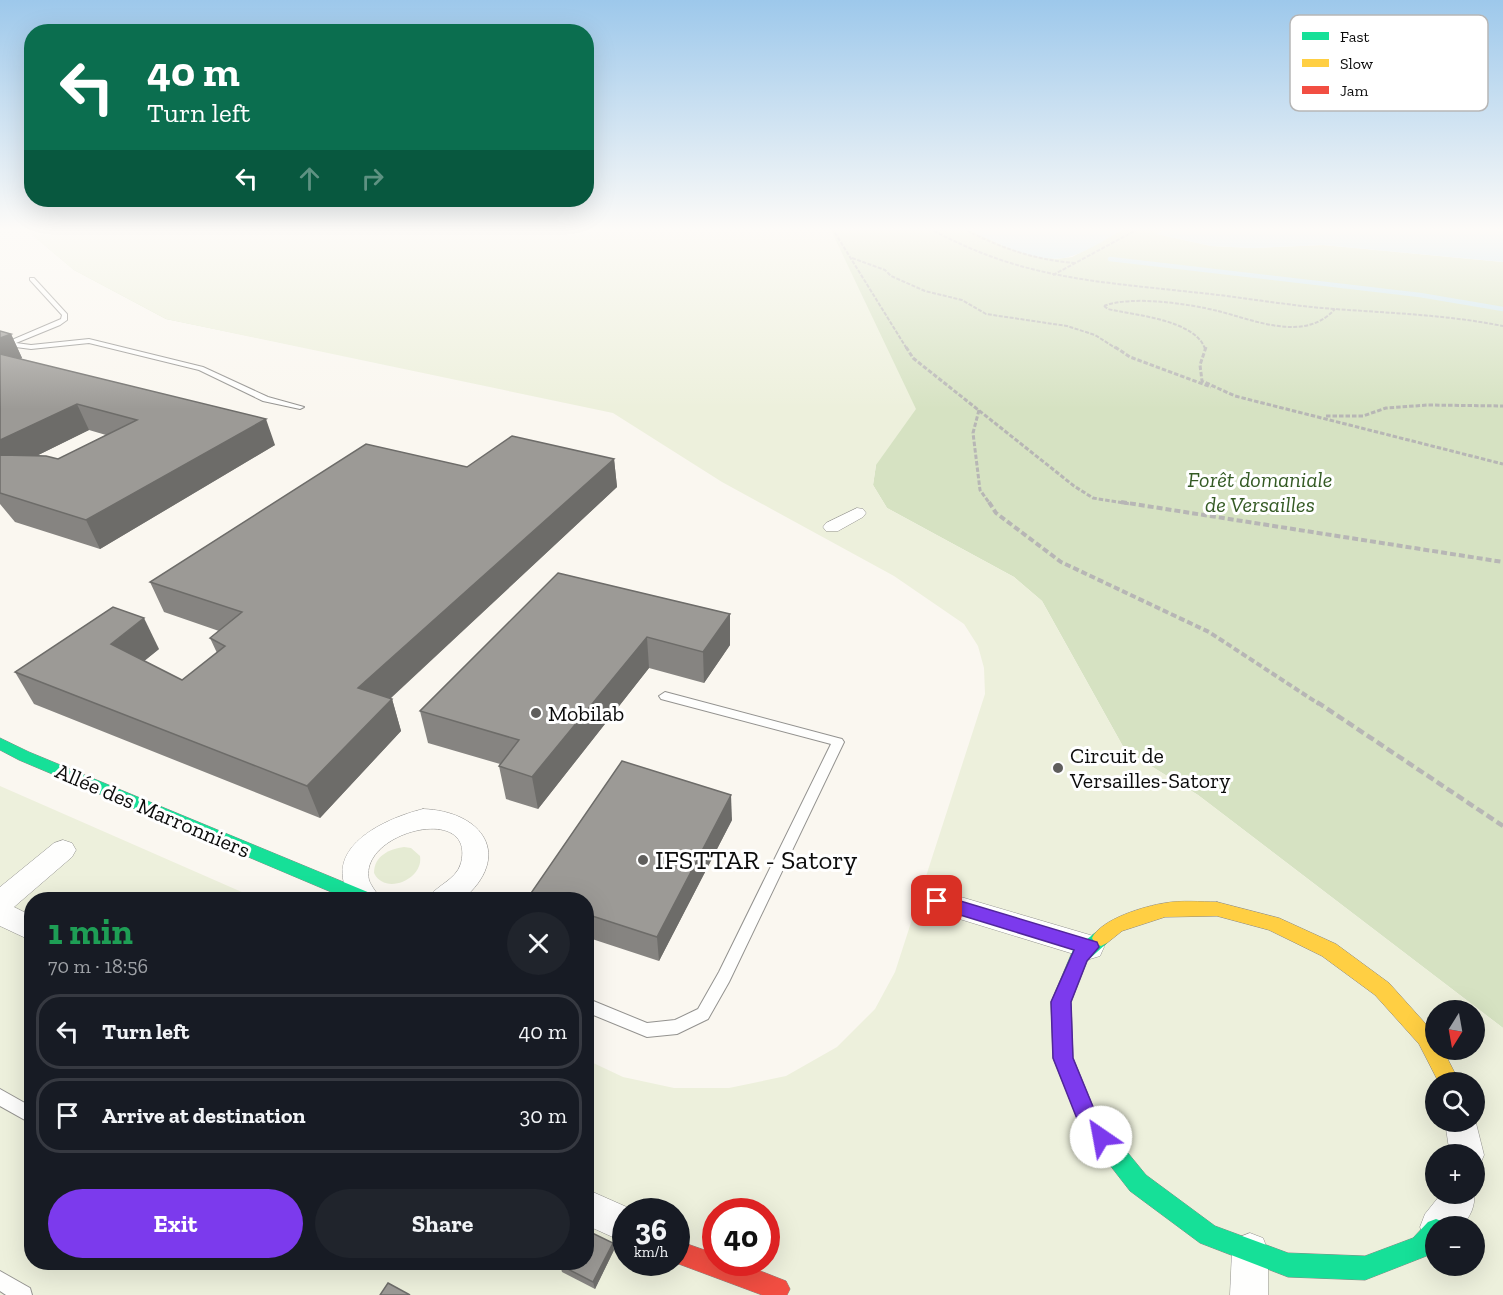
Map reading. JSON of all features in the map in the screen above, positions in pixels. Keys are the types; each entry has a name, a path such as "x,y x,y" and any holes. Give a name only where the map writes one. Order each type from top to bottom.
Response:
{"street":[{"path":"832,527 857,513"},
{"name":"Allée des Marronniers","path":"0,743 24,756 349,892"},
{"name":"Allée des Marronniers","path":"361,892 357,887 355,874 358,860 368,845 384,832 403,823 423,818 442,819 458,825 470,834 476,848 475,864 466,880 453,892"},
{"path":"0,903 63,850"},
{"name":"Allée des Marronniers","path":"307,875 336,872 358,860"},
{"path":"937,901 1090,947"},
{"path":"1425,1242 1421,1247 1365,1268 1288,1265 1208,1235 1138,1183 1088,1121 1063,1058 1061,1002 1080,956 1116,925 1165,910 1217,909 1273,923 1329,950 1382,989 1426,1038 1444,1072"},
{"path":"0,913 24,925"},
{"path":"1447,1216 1456,1204"},
{"path":"594,1210 612,1218"},
{"path":"1249,1295 1250,1251"},
{"path":"690,1256 778,1289"}],"lane":[{"path":"4,346 64,320 65,315 41,288"},
{"path":"4,346 31,347 89,341 201,368 266,399 300,407"},
{"path":"594,1008 647,1030 677,1027 703,1014 724,977 838,742 665,696"},
{"path":"0,1097 24,1111"},
{"path":"0,1280 23,1295"}],"path":[{"path":"871,288 913,358 1074,486 1093,498 1503,562"},
{"path":"919,288 962,300 986,314 1067,326 1095,335 1130,357 1235,396 1503,464"},
{"path":"1143,288 1335,309 1403,312 1477,320 1503,326"},
{"path":"1235,396 1202,381 1200,366 1206,347 1199,337 1149,317 1104,306 1133,302 1175,304 1216,310 1259,323 1283,325 1320,321 1329,318 1335,309"},
{"path":"1319,416 1363,416 1386,408 1428,405 1503,406"},
{"path":"979,410 974,433 980,490 996,513 1061,562 1209,632 1503,826"}],"green space":[{"name":"Forêt domaniale de Versailles","path":"109,288 1503,288 1503,1028 1485,1014 1485,1000 1466,1000 1198,795 1125,750 1042,601 1014,577 887,508 873,485 876,465 166,319"},
{"name":"Circuit de Versailles-Satory","path":"109,288 859,288 916,409 876,465 873,485 887,508 1014,577 1042,601 1125,750 1198,795 1466,1000 1425,1000 1425,1060 1485,1060 1485,1014 1503,1028 1503,1295 0,1295 0,786 242,892 24,892 24,1270 594,1270 594,1063 623,1077 674,1088 729,1088 786,1076 837,1047 875,1009 895,972 985,694 984,668 978,646 964,624 894,576 722,482 613,413 166,319"},
{"path":"404,847 411,848 420,856 420,864 416,872 403,882 394,884 379,880 374,873 377,862 383,854"}],"building":[{"path":"0,331 11,334 0,338"},
{"path":"0,354 266,419 86,520 0,493 0,455 46,456 58,459 137,420 77,404 0,440"},
{"path":"512,436 614,459 358,688 392,699 307,786 15,672 113,607 144,618 111,644 182,680 225,646 210,638 242,612 150,582 366,444 467,467"},
{"name":"Mobilab","path":"558,573 730,614 703,652 647,637 532,777 499,766 519,740 420,711"},
{"name":"IFSTTAR - Satory","path":"622,761 731,795 657,937 594,917 594,892 532,892"},
{"path":"594,1234 612,1243 593,1282 570,1270 594,1270"},
{"path":"388,1283 410,1295 380,1295"}],"waterway":[{"path":"1363,288 1503,309"}],"traffic: fast":[{"path":"0,743 24,756 350,892"},
{"path":"1101,938 1080,956 1061,1002 1063,1058 1088,1121 1138,1183 1208,1235 1288,1265 1365,1268 1421,1247 1425,1242"}],"traffic: slow":[{"path":"1101,938 1116,925 1165,910 1217,909 1273,923 1329,950 1382,989 1426,1038 1444,1072"}],"traffic: jam":[{"path":"690,1256 778,1289"}],"place":[{"name":"Mobilab","path":"536,713"},
{"name":"Circuit de Versailles-Satory","path":"1058,768"},
{"name":"IFSTTAR - Satory","path":"643,860"}],"route":[{"path":"937,901 1090,947 1080,956 1061,1002 1063,1058 1088,1121 1101,1137"}]}
